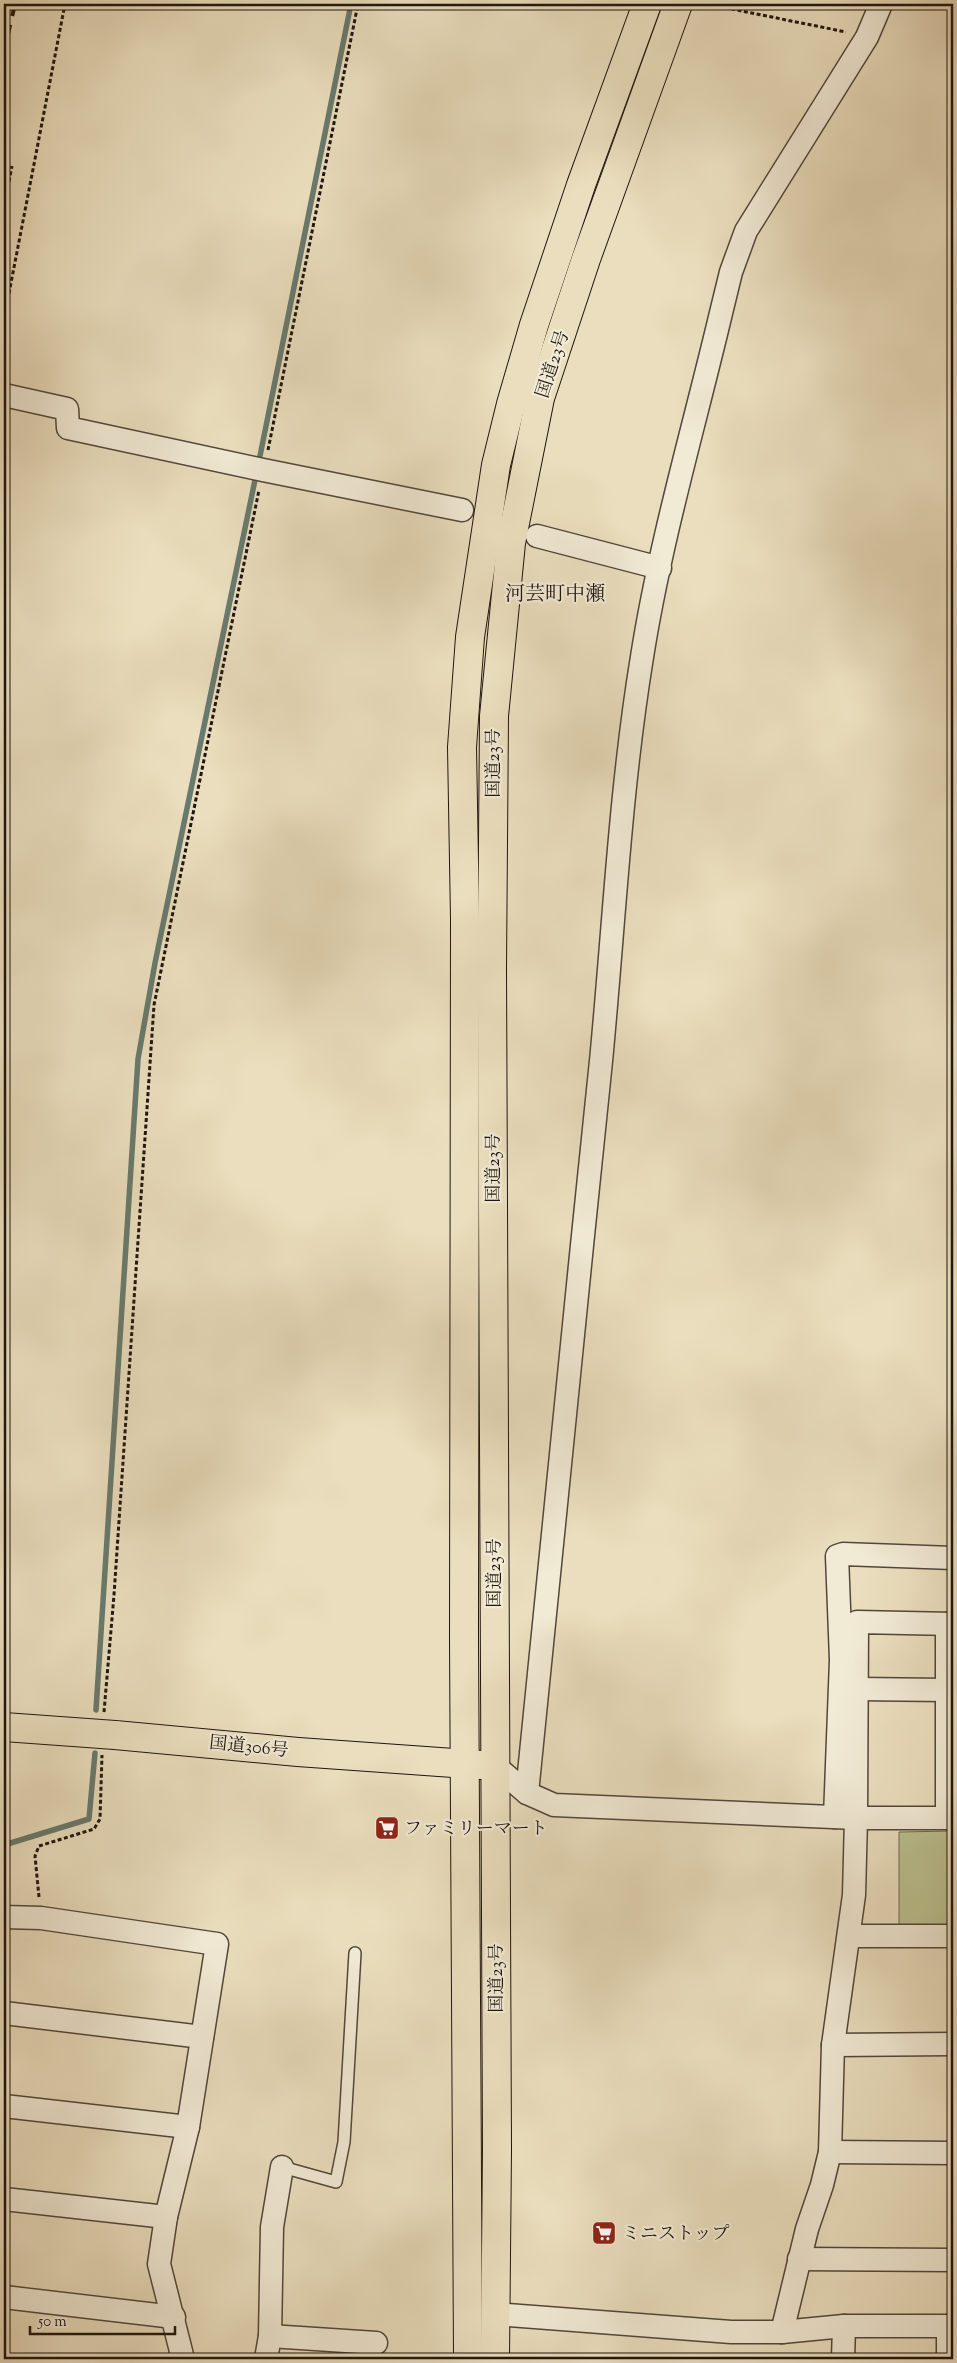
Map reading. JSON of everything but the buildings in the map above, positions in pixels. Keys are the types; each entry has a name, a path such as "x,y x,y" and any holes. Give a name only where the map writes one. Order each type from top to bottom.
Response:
{"highway":[{"name":"国道23号","path":"468,2359 464,1638 465,919 462,748 470,637 496,465 511,404 534,325 647,4"},
{"name":"国道23号","path":"495,2359 492,978 494,726 510,543 540,398 586,259 678,4"},
{"name":"国道306号","path":"4,1727 107,1733 298,1752 495,1766"}],"street":[{"path":"527,1793 563,1412 609,980 629,751 642,656 660,568 731,272 746,231 867,37 881,4"},
{"path":"4,395 67,409 68,428 462,510"},
{"path":"537,536 660,568"},
{"path":"782,2332 799,2259 830,2152 833,2045 850,1936 854,1895 845,1817 837,1556 843,1554 953,1558"},
{"path":"495,1766 527,1793 554,1805 845,1817 950,1818 947,1690 950,1624 857,1622 856,1689 845,1817"},
{"path":"856,1689 947,1690"},
{"path":"4,1917 41,1918 217,1944 188,2127 166,2217 159,2264 174,2317 183,2359"},
{"path":"850,1936 953,1936"},
{"path":"4,2013 202,2037"},
{"path":"833,2045 953,2044"},
{"path":"4,2106 188,2127"},
{"path":"830,2152 953,2153"},
{"path":"266,2359 270,2336 272,2227 282,2167"},
{"path":"4,2199 166,2217"},
{"path":"799,2259 953,2260"},
{"path":"4,2296 174,2317"},
{"path":"495,2314 731,2332 782,2332 844,2326 951,2326 948,2359"},
{"path":"843,2359 844,2326"},
{"path":"270,2336 376,2344"}],"lane":[{"path":"282,2167 336,2182 344,2142 355,1953"}],"path":[{"path":"4,319 65,4"},
{"path":"41,1918 35,1856 39,1846 94,1829 100,1819 154,1005 358,4"},
{"path":"712,5 867,37"},
{"path":"4,207 12,166"}],"green space":[{"path":"953,1831 953,1927 899,1927 899,1832"}],"waterway":[{"path":"260,456 351,4"},
{"path":"96,1710 138,1059 155,963 255,480"},
{"path":"4,1845 89,1819 95,1753"}],"railway":[{"path":"4,51 15,4"}],"place":[{"name":"ファミリーマート","path":"387,1828"},
{"name":"ミニストップ","path":"604,2233"}],"district":[{"name":"河芸町中瀬","path":"555,593"}]}
